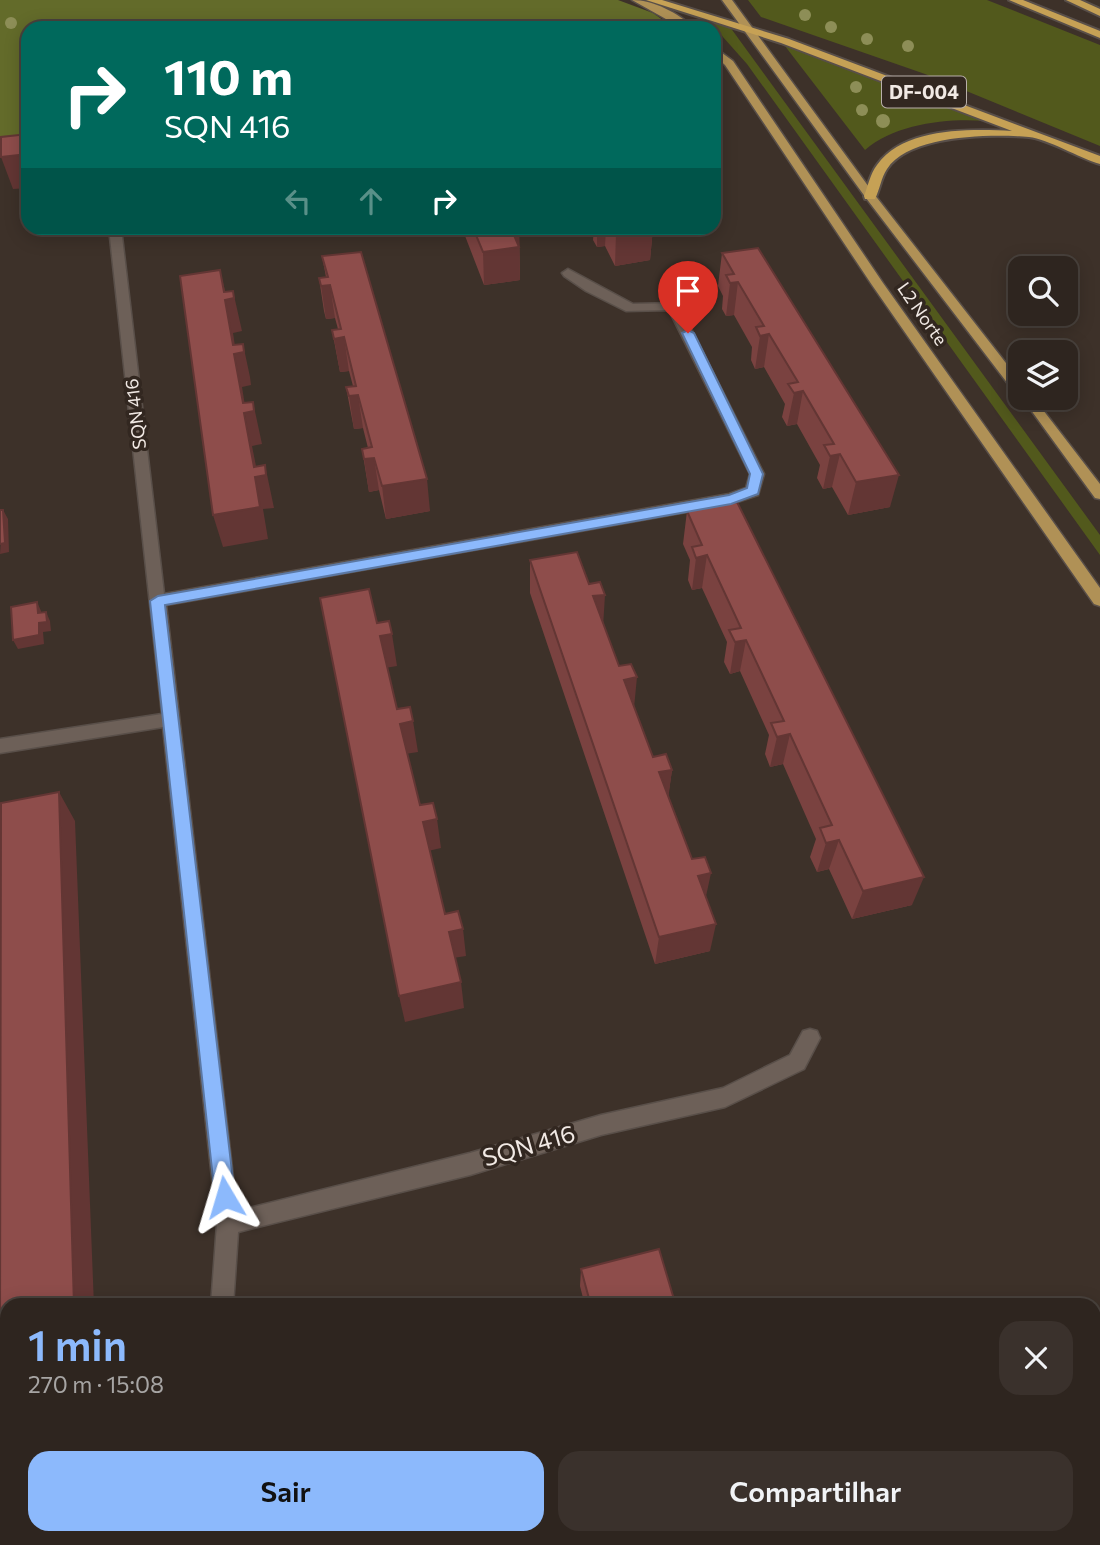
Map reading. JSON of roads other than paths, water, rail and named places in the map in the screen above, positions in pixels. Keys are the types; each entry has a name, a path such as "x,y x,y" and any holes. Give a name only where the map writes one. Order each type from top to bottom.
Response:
{"highway":[{"path":"651,0 747,27"},
{"path":"1014,0 1100,35"},
{"path":"1071,0 1100,13"},
{"name":"DF-004","path":"747,27 1100,160"},
{"path":"870,196 882,166 902,151 932,139 978,133 1040,136"}],"main road":[{"path":"637,0 678,21"},
{"name":"L2 Norte","path":"727,0 870,196 1008,374"},
{"name":"L2 Norte","path":"721,56 729,63 878,285 1100,600"},
{"path":"1036,410 1100,494"}],"street":[{"name":"SQN 416","path":"116,235 228,1224 223,1298"},
{"path":"158,601 731,499 753,491 757,474 673,306 631,308 590,288 568,273"},
{"path":"0,746 169,719"},
{"name":"SQN 416","path":"228,1224 470,1164 601,1125 725,1097 797,1062 810,1038"}]}
